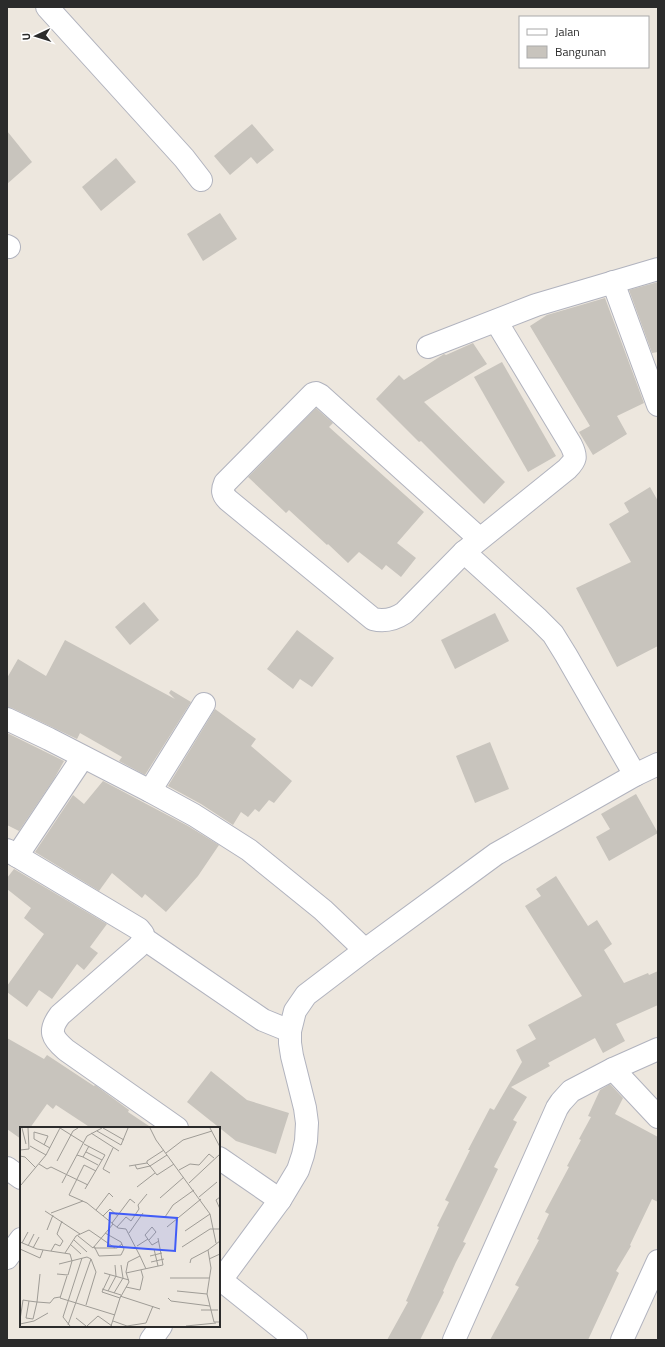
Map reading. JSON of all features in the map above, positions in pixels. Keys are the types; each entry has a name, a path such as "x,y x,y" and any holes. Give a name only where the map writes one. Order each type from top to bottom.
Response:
{"street":[{"path":"47,7 184,158 201,180"},
{"path":"428,347 536,305 658,269"},
{"path":"613,282 658,405"},
{"path":"496,321 571,445 575,457 573,463 567,469 472,546 404,613 397,618 379,621 374,619 224,496 223,488 225,483 313,394 316,393 320,395 472,546 553,634 635,774"},
{"path":"150,791 204,704"},
{"path":"7,718 194,815 249,850 323,910 365,950"},
{"path":"83,757 12,853 139,929 143,934 143,938 138,947 60,1015 54,1025 53,1037 56,1042 66,1050 176,1127"},
{"path":"296,1340 220,1280 280,1200 298,1170 306,1141 307,1123 290,1043 291,1021 295,1011 306,995 496,854 635,774 658,764"},
{"path":"143,938 263,1020 290,1031"},
{"path":"454,1340 557,1108 571,1091 658,1049"},
{"path":"614,1069 658,1117"},
{"path":"220,1159 280,1200"},
{"path":"7,1168 20,1177"},
{"path":"7,1258 20,1240"},
{"path":"622,1340 658,1261"},
{"path":"151,1340 160,1327"}],"building":[{"path":"252,124 274,150 257,164 251,157 230,175 214,156"},
{"path":"7,131 32,162 7,184"},
{"path":"116,158 136,182 101,211 82,187"},
{"path":"220,213 237,239 203,261 187,234"},
{"path":"658,282 658,352 652,353 629,290"},
{"path":"605,298 644,403 617,416 627,434 593,455 579,432 590,426 530,326 547,315"},
{"path":"473,343 487,364 424,402 505,482 484,504 421,441 419,442 376,399 399,375 404,380 444,354 446,355"},
{"path":"502,362 556,456 528,472 474,377"},
{"path":"316,408 333,423 329,427 424,512 397,543 416,558 401,577 386,565 382,570 359,552 348,563 289,510 286,513 248,477"},
{"path":"650,487 658,501 658,646 617,667 576,588 631,562 609,524 629,512 624,503"},
{"path":"144,602 159,620 130,645 115,627"},
{"path":"495,613 509,641 455,669 441,640"},
{"path":"297,630 334,658 312,687 300,679 293,689 267,669"},
{"path":"65,640 175,699 169,693 171,690 191,702 145,775 119,761 122,757 80,733 77,739 7,707 7,678 18,659 46,676"},
{"path":"215,709 256,739 251,746 292,781 274,803 269,800 259,812 255,809 248,817 241,812 233,825 201,804 168,786"},
{"path":"7,733 64,761 54,779 19,831 7,825"},
{"path":"490,742 509,789 475,803 456,756"},
{"path":"103,781 188,826 219,845 198,876 166,912 145,894 142,898 112,873 99,891 35,852 73,795 84,804"},
{"path":"636,794 658,833 609,861 596,837 610,829 601,814"},
{"path":"14,869 107,924 90,947 98,953 84,970 77,964 52,999 39,990 27,1007 7,992 7,986 44,934 24,918 31,908 7,889 7,878"},
{"path":"556,876 588,926 597,920 612,944 604,950 624,983 648,973 649,975 658,971 658,1005 616,1024 625,1041 603,1053 595,1038 548,1063 550,1066 511,1087 527,1097 513,1120 517,1122 494,1167 498,1169 463,1242 466,1243 456,1262 443,1291 444,1292 420,1340 387,1340 408,1302 406,1301 439,1227 437,1226 449,1202 445,1200 470,1150 468,1150 490,1108 494,1110 522,1062 516,1050 536,1039 528,1025 582,996 525,906 541,896 536,889"},
{"path":"7,1038 44,1059 47,1055 94,1086 95,1085 129,1110 128,1112 150,1127 89,1127 56,1105 53,1109 47,1104 31,1127 20,1127 20,1138 7,1129"},
{"path":"211,1071 247,1100 289,1113 276,1154 236,1141 187,1102"},
{"path":"610,1084 623,1098 615,1114 658,1137 658,1202 652,1199 630,1245 631,1246 616,1271 619,1273 588,1340 490,1340 519,1287 515,1285 539,1240 537,1239 549,1214 545,1212 569,1167 567,1166 591,1117 588,1116 600,1090"}]}
